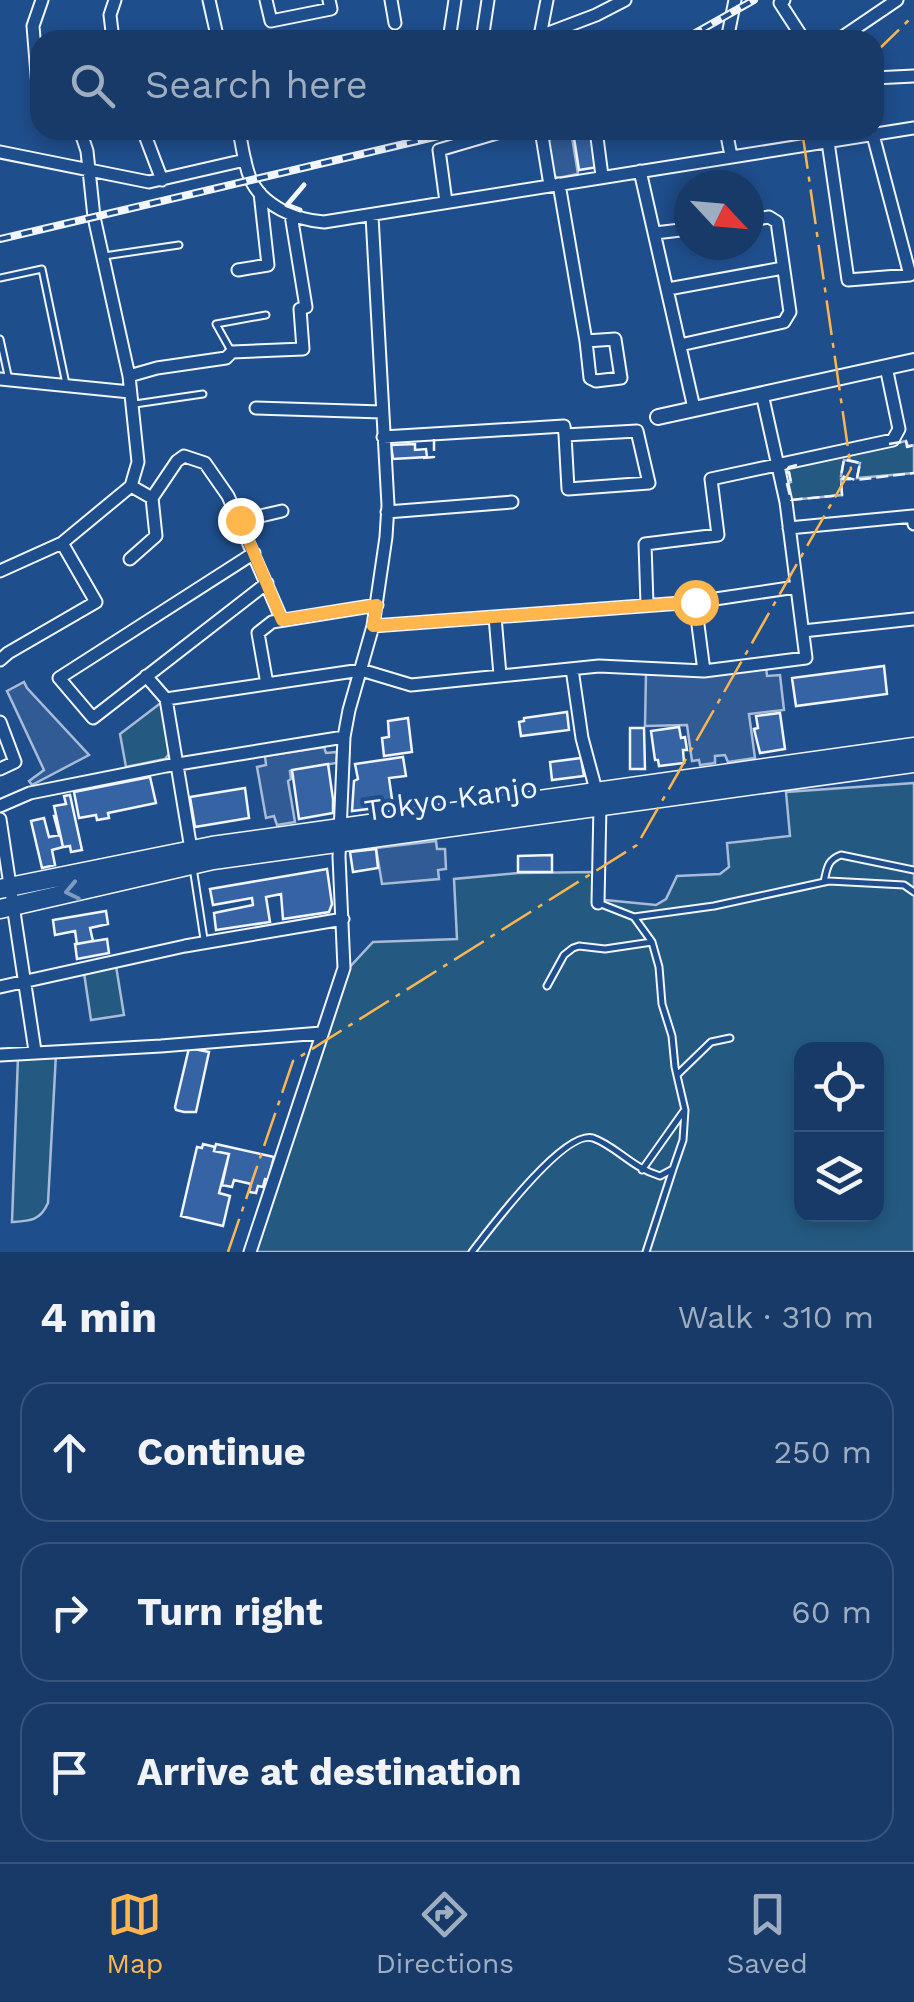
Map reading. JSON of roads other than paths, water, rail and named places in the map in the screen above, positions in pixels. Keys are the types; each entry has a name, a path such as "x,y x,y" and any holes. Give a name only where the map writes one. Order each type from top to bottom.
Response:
{"highway":[{"name":"Tokyo Kanjo","path":"6,897 191,850 341,835 914,747"},
{"name":"Tokyo Kanjo","path":"597,798 914,763"},
{"name":"Tokyo Kanjo","path":"6,897 341,835"}],"street":[{"path":"33,30 42,0"},
{"path":"112,30 114,0"},
{"path":"209,0 216,30"},
{"path":"266,0 270,21 331,9 329,0"},
{"path":"391,0 395,23"},
{"path":"450,30 455,0"},
{"path":"484,30 488,0"},
{"path":"537,30 546,0"},
{"path":"556,30 624,0"},
{"path":"729,30 736,0"},
{"path":"784,0 780,3 798,30"},
{"path":"853,30 897,0"},
{"path":"884,78 914,76"},
{"path":"884,133 914,128"},
{"path":"0,570 62,543 130,486 138,462 129,376 94,218 83,140"},
{"path":"146,140 162,180"},
{"path":"244,140 245,160 260,193 291,216 324,222 841,140"},
{"path":"446,202 439,150 473,140"},
{"path":"543,140 586,341"},
{"path":"597,140 602,176"},
{"path":"728,140 731,156"},
{"path":"828,142 848,280 910,276 873,140"},
{"path":"0,152 138,181 162,180 245,160"},
{"path":"640,171 694,408"},
{"path":"238,270 268,265 260,193"},
{"path":"129,376 226,358 232,352 303,349 300,309 306,308 291,216"},
{"path":"250,1252 344,968 344,737 373,626 387,512 372,216"},
{"path":"680,346 784,322 790,312 777,222 764,218"},
{"path":"655,234 674,231"},
{"path":"668,289 783,268"},
{"path":"658,416 914,361"},
{"path":"647,604 644,544 718,535 711,479 892,440 899,429 886,367"},
{"path":"4,380 131,398"},
{"path":"166,699 361,670 410,685 613,666 704,672 806,658 789,528 762,394"},
{"path":"256,408 382,412"},
{"path":"383,437 564,426 568,488 649,483 637,431 565,436"},
{"path":"130,559 156,536 152,498 177,462 184,456 194,458 205,463 228,496 282,620"},
{"path":"130,486 152,498"},
{"path":"387,512 512,502"},
{"path":"240,520 282,511"},
{"path":"789,528 913,516 914,524"},
{"path":"0,660 96,602 62,543"},
{"path":"254,553 58,678 93,718 267,583"},
{"path":"373,626 695,602 796,586"},
{"path":"695,602 704,672"},
{"path":"267,684 258,633 272,622 377,605"},
{"path":"495,617 500,675"},
{"path":"803,632 914,618"},
{"path":"572,669 574,697 597,798 598,903"},
{"path":"146,676 166,699 191,850"},
{"path":"0,722 15,762 0,768"},
{"path":"0,806 30,793 344,737"},
{"path":"0,820 6,897 26,980 35,1051"},
{"path":"0,987 204,942 344,920"},
{"path":"0,1055 321,1033"}],"lane":[{"path":"104,256 179,245"},
{"path":"0,278 42,269 67,387"},
{"path":"232,352 216,324 266,316"},
{"path":"0,340 4,380"},
{"path":"131,398 203,394"},
{"path":"824,882 832,858 841,856 914,870"},
{"path":"194,874 204,942"},
{"path":"634,918 714,906 824,882 904,885 914,892"},
{"path":"598,903 634,918 652,942 685,1110 683,1140 646,1252"},
{"path":"547,986 564,955 573,948 605,950 652,942"},
{"path":"677,1075 712,1042 730,1038"},
{"path":"642,1170 685,1110"},
{"path":"472,1252 530,1181 573,1142 584,1137 594,1139 642,1170 660,1176 673,1169"}],"railway":[{"path":"701,30 754,0"},
{"path":"0,239 421,140"}]}
